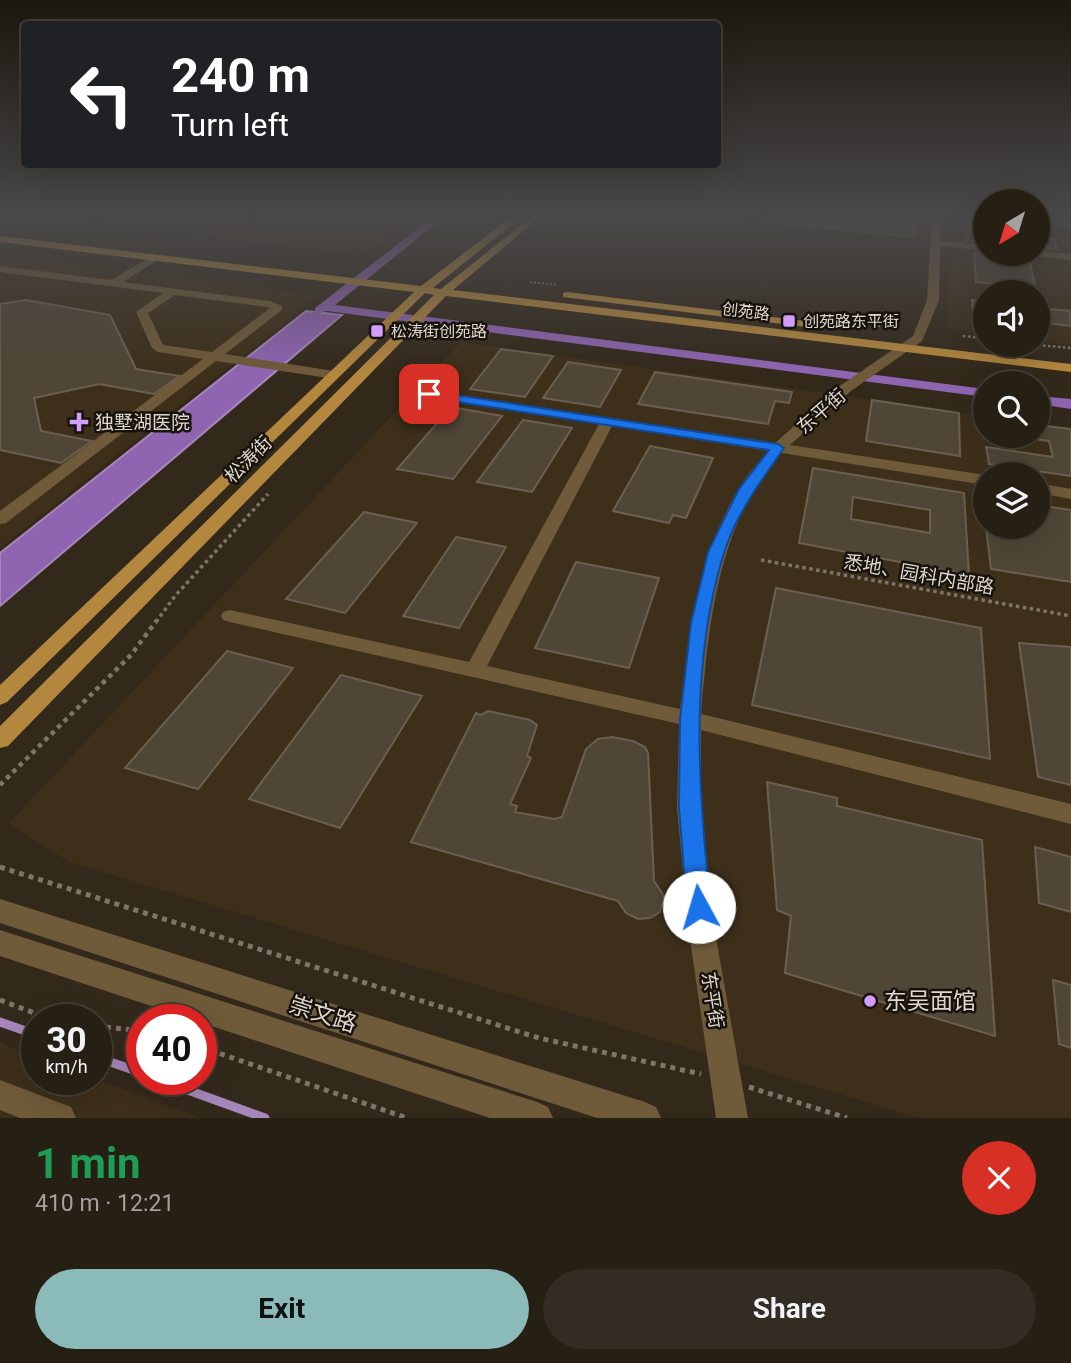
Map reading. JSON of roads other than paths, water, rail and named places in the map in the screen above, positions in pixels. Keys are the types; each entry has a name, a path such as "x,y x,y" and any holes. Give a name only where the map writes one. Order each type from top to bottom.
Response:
{"main road":[{"name":"创苑路","path":"251,269 1071,368"},
{"name":"创苑路","path":"340,269 1071,356"},
{"name":"松涛街","path":"0,697 404,307 450,269"},
{"name":"松涛街","path":"0,740 425,310 472,269"}],"street":[{"path":"0,519 278,308 270,304 1,269"},
{"path":"114,283 136,269"},
{"path":"918,338 933,300 935,269"},
{"path":"174,291 142,312 158,348 334,374"},
{"name":"东平街","path":"732,1118 702,932 689,808 690,719 700,623 716,552 746,489 778,448 846,388 918,338"},
{"path":"429,394 973,478"},
{"path":"474,672 607,422"},
{"path":"1050,490 1071,494"},
{"path":"230,616 690,719 1071,814"},
{"name":"崇文路","path":"0,911 645,1118"},
{"name":"崇文路","path":"0,943 537,1118"},
{"path":"0,1095 60,1118"}],"waterway":[{"path":"324,307 372,269"},
{"path":"319,311 324,307"},
{"path":"324,307 973,391"},
{"path":"1050,401 1071,404"},
{"path":"0,1022 21,1029"},
{"path":"112,1063 126,1067"},
{"path":"201,1095 265,1118"}],"place":[{"name":"创苑路东平街","path":"789,321"},
{"name":"松涛街创苑路","path":"377,331"},
{"name":"独墅湖医院","path":"79,422"},
{"name":"东吴面馆","path":"870,1001"}]}
